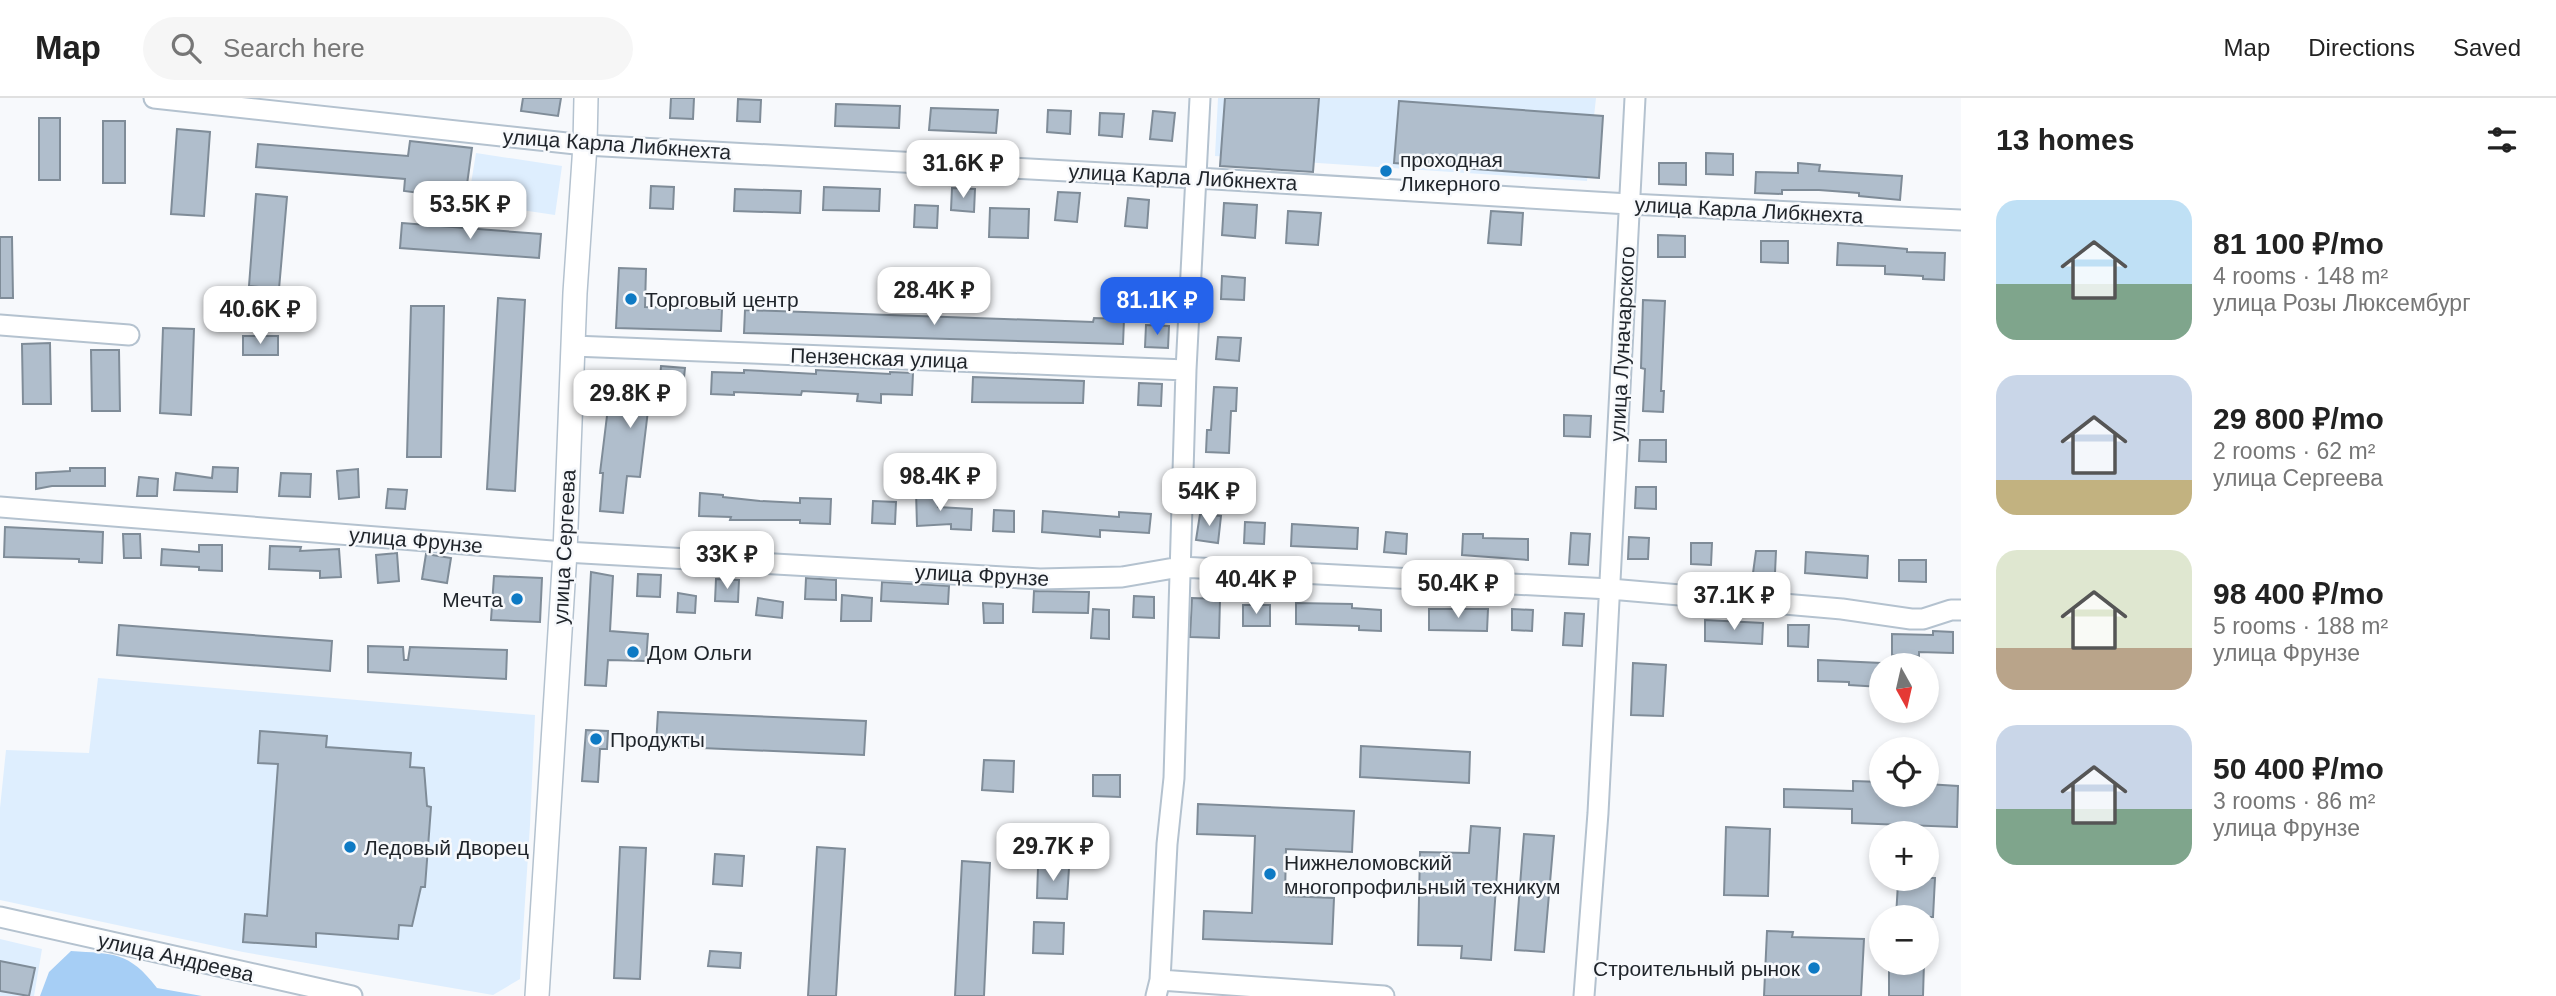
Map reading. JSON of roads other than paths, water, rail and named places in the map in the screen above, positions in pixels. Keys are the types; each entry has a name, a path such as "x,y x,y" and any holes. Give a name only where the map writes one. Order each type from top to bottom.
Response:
{"main road":[{"name":"улица Сергеева","path":"537,996 565,552 586,98"}],"street":[{"name":"улица Карла Либкнехта","path":"155,98 585,145 1961,220"},
{"path":"1200,98 1186,370 1174,778 1158,988 1384,996"},
{"name":"улица Луначарского","path":"1584,996 1598,813 1634,98"},
{"path":"0,324 129,335"},
{"name":"Пензенская улица","path":"573,346 1186,370"},
{"name":"улица Фрунзе","path":"0,507 565,552 1040,579 1122,577 1180,567 1610,589 1842,609 1923,620 1951,610 1961,610"},
{"name":"улица Андреева","path":"0,917 352,996"}],"place":[{"name":"проходная Ликерного","path":"1386,171"},
{"name":"Торговый центр","path":"631,299"},
{"name":"Мечта","path":"517,599"},
{"name":"Дом Ольги","path":"633,652"},
{"name":"Продукты","path":"596,739"},
{"name":"Ледовый Дворец","path":"350,847"},
{"name":"Нижнеломовский многопрофильный техникум","path":"1270,874"},
{"name":"Строительный рынок","path":"1814,968"}]}
